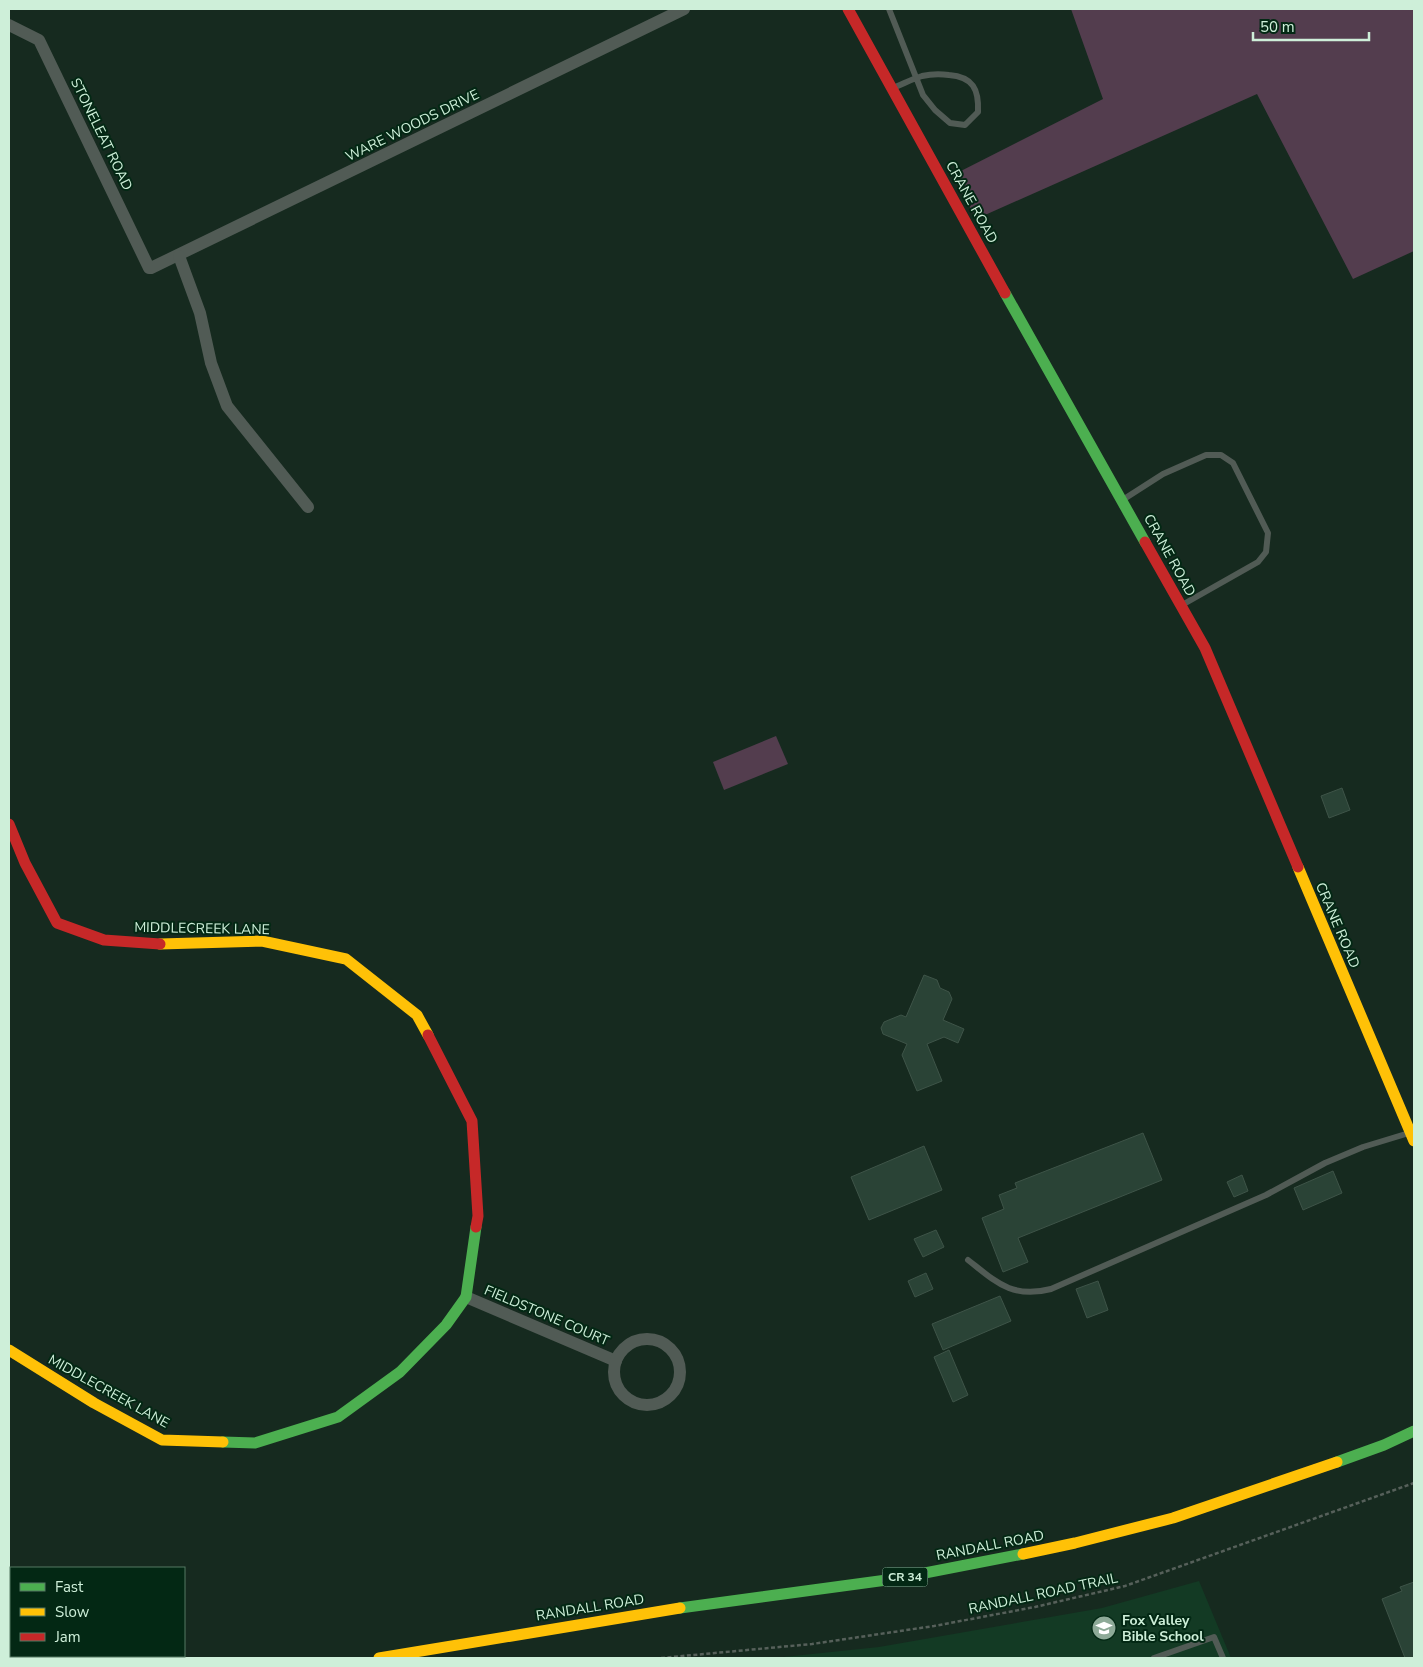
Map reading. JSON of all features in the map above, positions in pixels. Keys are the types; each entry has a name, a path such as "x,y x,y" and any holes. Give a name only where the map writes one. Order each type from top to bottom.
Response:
{"street":[{"name":"WARE WOODS DRIVE","path":"154,268 684,9"},
{"name":"CRANE ROAD","path":"848,9 1205,648 1412,1137"},
{"name":"STONELEAT ROAD","path":"9,25 39,40 149,268 154,268"},
{"path":"179,256 200,313 211,363 227,406 308,507"},
{"name":"MIDDLECREEK LANE","path":"9,824 25,863 57,922 104,940 171,945 262,940 346,959 417,1015 472,1122 478,1216 466,1297 446,1326 400,1372 338,1417 255,1443 162,1440 94,1403 9,1350"},
{"name":"FIELDSTONE COURT","path":"466,1297 616,1361"},
{"name":"FIELDSTONE COURT","path":"648,1339 658,1341 670,1350 678,1363 680,1373 678,1384 672,1394 663,1401 652,1405 641,1405 630,1401 616,1383 614,1372 616,1361 621,1352 633,1343 648,1339"},
{"name":"RANDALL ROAD","path":"380,1658 636,1614 894,1579 993,1561 1066,1545 1173,1518 1384,1445 1414,1431"}],"lane":[{"path":"889,9 916,79 923,95 935,110 950,123 965,125 978,112 977,92 969,80 958,75 924,76 916,79 892,88"},
{"path":"1122,500 1163,474 1206,455 1221,455 1233,463 1268,533 1266,552 1258,562 1181,605"},
{"path":"968,1260 1004,1286 1021,1293 1037,1293 1051,1289 1266,1195 1325,1163 1363,1147 1412,1137"},
{"path":"1154,1658 1214,1637 1223,1658"}],"path":[{"name":"RANDALL ROAD TRAIL","path":"661,1658 812,1644 915,1629 1026,1608 1116,1588 1414,1483"}],"shaded area":[{"path":"1071,9 1414,9 1414,251 1353,279 1257,94 976,219 953,175 1103,99"},
{"path":"776,736 788,764 724,790 713,762"},
{"name":"Fox Valley Bible School","path":"1199,1581 1231,1658 774,1658 879,1647 1102,1608"}],"building":[{"path":"1342,788 1350,810 1329,818 1321,796"},
{"path":"924,975 937,980 940,988 949,992 952,999 943,1020 964,1029 958,1043 944,1037 927,1044 942,1081 917,1091 902,1055 907,1044 883,1034 881,1028 884,1022 901,1015 906,1017"},
{"path":"1143,1133 1162,1180 1018,1238 1028,1262 1003,1272 982,1218 1004,1209 999,1195 1017,1188 1015,1183"},
{"path":"924,1146 942,1190 869,1220 851,1177"},
{"path":"1333,1171 1342,1193 1303,1210 1294,1188"},
{"path":"1242,1175 1248,1191 1234,1197 1227,1182"},
{"path":"936,1230 944,1247 923,1257 914,1239"},
{"path":"926,1273 933,1289 915,1297 908,1281"},
{"path":"1098,1281 1108,1310 1087,1318 1076,1289"},
{"path":"1000,1296 1011,1321 943,1350 932,1324"},
{"path":"949,1350 968,1395 953,1402 934,1357"},
{"path":"1414,1582 1414,1658 1405,1658 1382,1599 1402,1591 1400,1587"}],"traffic: fast":[{"path":"1005,293 1145,542"},
{"path":"223,1442 255,1443 338,1417 400,1372 446,1325 466,1297 476,1227"},
{"path":"1337,1462 1384,1445 1414,1431"},
{"path":"680,1608 894,1579 1023,1554"}],"traffic: slow":[{"path":"1298,867 1414,1141"},
{"path":"160,944 262,941 346,959 417,1015 428,1035"},
{"path":"9,1350 94,1403 162,1440 223,1442"},
{"path":"1023,1554 1173,1518 1337,1462"},
{"path":"379,1658 680,1608"}],"traffic: jam":[{"path":"848,9 1005,293"},
{"path":"1145,542 1205,648 1298,867"},
{"path":"9,824 25,863 57,923 104,940 160,944"},
{"path":"428,1035 472,1121 478,1216 476,1227"}],"place":[{"name":"Fox Valley Bible School","path":"1104,1628"}]}
